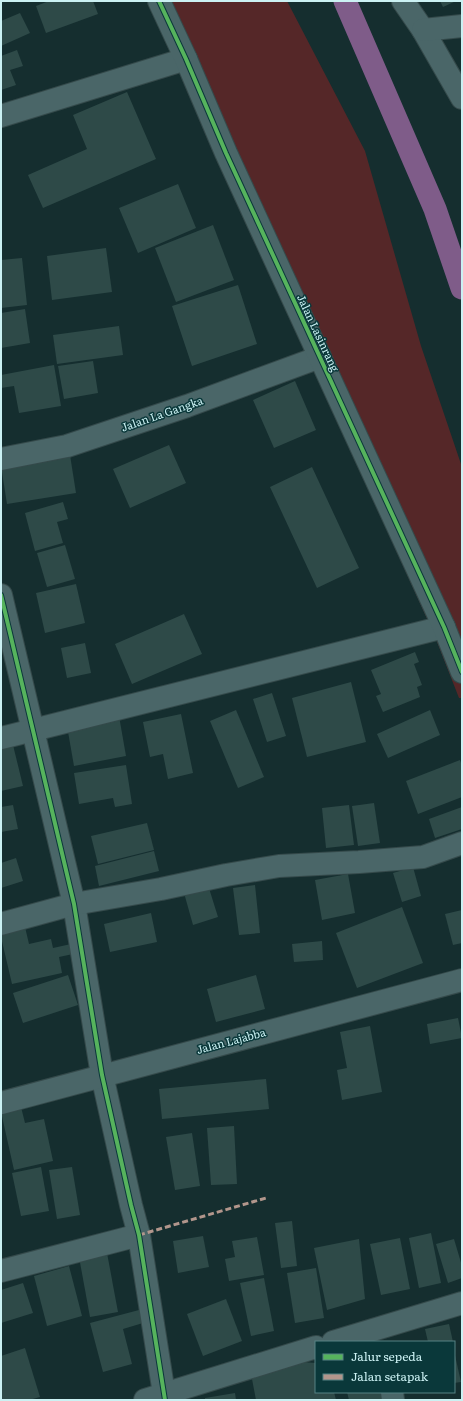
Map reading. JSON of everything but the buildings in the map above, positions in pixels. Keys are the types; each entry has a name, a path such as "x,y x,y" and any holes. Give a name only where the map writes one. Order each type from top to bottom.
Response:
{"street":[{"name":"Jalan Lasinrang","path":"160,1 226,154 444,627 462,672"},
{"path":"403,1 423,30 462,98"},
{"path":"423,30 462,26"},
{"path":"1,116 186,59"},
{"name":"Jalan La Gangka","path":"1,459 67,446 187,406 320,357"},
{"path":"1,595 74,904 102,1075 139,1235 158,1398 315,1347"},
{"path":"1,738 444,627"},
{"path":"1,924 74,904 161,890 226,875 279,866 423,857 462,843"},
{"name":"Jalan Lajabba","path":"1,1102 462,980"},
{"path":"1,1271 139,1235"},
{"path":"339,1341 383,1334 462,1303"}],"shaded area":[{"path":"148,1 287,1 365,151 421,346 462,467 462,698 459,698 434,634"}],"waterway":[{"path":"345,1 435,209 462,288"}],"marked path":[{"path":"139,1235 266,1198"}],"cycle path":[{"path":"159,1 186,59 226,153 444,627 462,672"},
{"path":"1,595 74,904 102,1075 139,1235 165,1400"}]}
